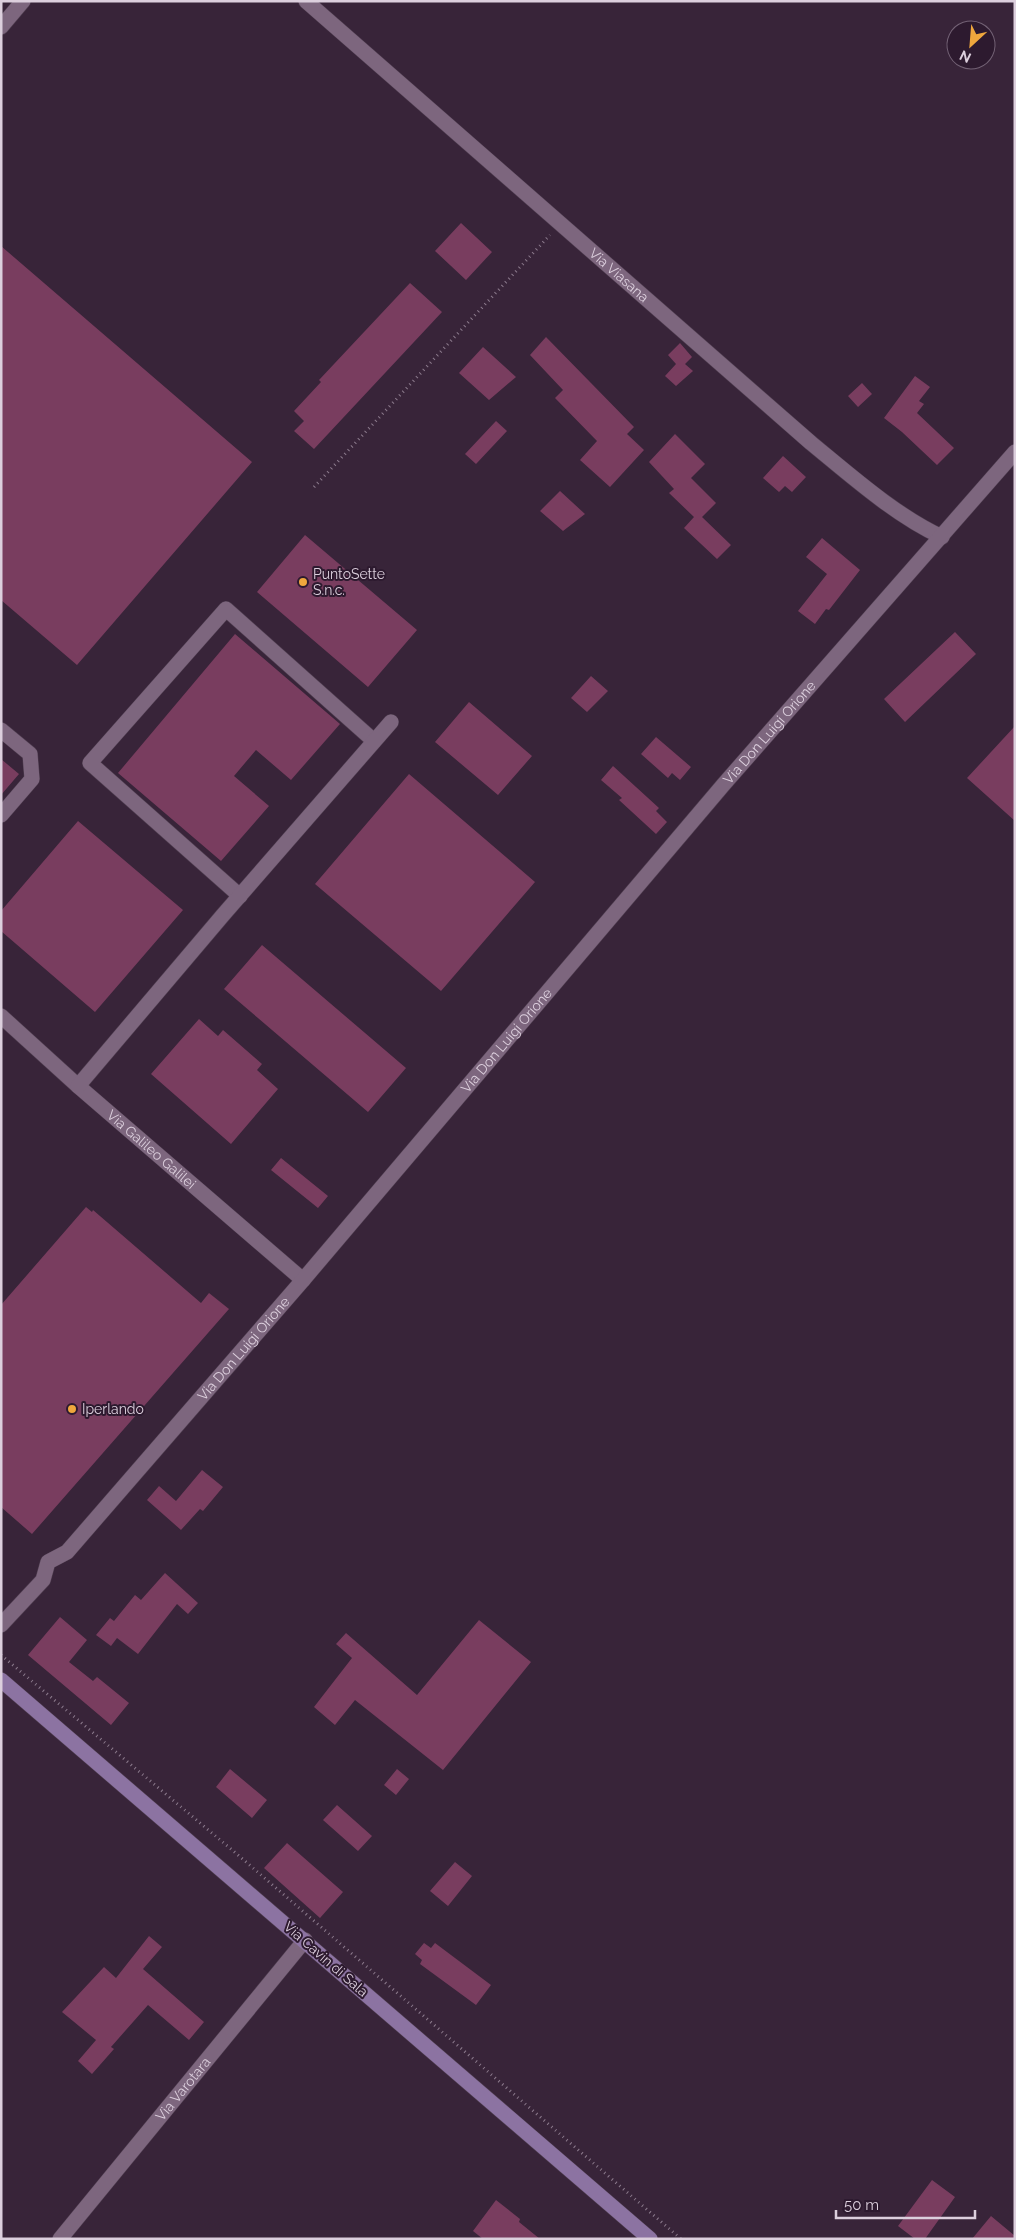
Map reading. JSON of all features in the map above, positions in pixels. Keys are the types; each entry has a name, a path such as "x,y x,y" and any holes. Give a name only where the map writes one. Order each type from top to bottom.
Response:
{"main road":[{"name":"Via Cavin di Sala","path":"1,1680 650,2239"}],"street":[{"path":"2,24 23,1"},
{"name":"Via Viasana","path":"306,1 832,460 925,529 942,537"},
{"name":"Via Don Luigi Orione","path":"1,1625 43,1580 48,1562 68,1552 304,1280 724,784 1015,452"},
{"path":"240,896 90,763 226,609 374,741"},
{"path":"78,1086 391,722"},
{"path":"1,730 30,754 32,779 1,815"},
{"name":"Via Galileo Galilei","path":"1,1016 78,1086 304,1280"},
{"name":"Via Varotara","path":"60,2239 305,1940"}],"path":[{"path":"314,487 561,224"},
{"path":"1,1655 238,1855 681,2239"}],"building":[{"path":"461,223 492,252 466,280 435,251"},
{"path":"1,246 252,462 77,665 1,600"},
{"path":"410,283 442,312 314,449 294,431 304,421 294,411 321,382 319,380"},
{"path":"546,337 634,427 627,434 644,450 610,487 580,460 597,441 555,398 563,390 530,355"},
{"path":"680,343 692,357 685,364 693,371 676,386 665,376 676,364 668,355"},
{"path":"483,347 516,377 489,400 459,373"},
{"path":"915,376 930,387 919,401 924,404 917,413 954,448 937,465 884,418"},
{"path":"862,383 872,394 858,407 848,396"},
{"path":"496,421 507,431 476,464 465,454"},
{"path":"675,434 705,464 691,478 716,503 702,517 731,545 717,559 684,528 694,517 669,493 674,489 649,462"},
{"path":"783,456 806,477 792,492 785,486 779,492 763,478"},
{"path":"560,491 585,514 563,531 540,511"},
{"path":"305,535 417,630 368,687 257,592"},
{"path":"822,538 860,570 829,610 826,609 815,624 798,611 827,574 806,557"},
{"path":"955,632 976,654 905,722 884,699"},
{"path":"235,634 340,724 291,780 256,750 234,776 269,806 221,861 118,773"},
{"path":"591,676 608,691 587,712 571,698"},
{"path":"469,702 532,756 498,795 435,742"},
{"path":"1015,726 1015,821 967,778"},
{"path":"656,737 691,767 680,780 672,773 668,778 641,754"},
{"path":"1,759 19,774 1,795"},
{"path":"613,766 659,808 656,811 667,822 656,834 619,800 622,798 601,780"},
{"path":"409,774 535,882 441,991 315,884"},
{"path":"78,821 183,910 95,1012 1,931 1,911"},
{"path":"262,945 406,1068 368,1112 224,989"},
{"path":"199,1019 218,1036 223,1030 262,1064 257,1070 278,1089 231,1144 151,1074"},
{"path":"281,1158 328,1196 318,1208 271,1170"},
{"name":"Iperlando","path":"86,1207 92,1212 93,1210 201,1303 209,1293 229,1309 32,1534 1,1507 1,1305"},
{"path":"202,1470 223,1487 203,1511 200,1509 181,1530 147,1500 159,1486 176,1501"},
{"path":"165,1573 198,1603 188,1614 177,1604 138,1654 117,1638 111,1646 96,1635 110,1618 114,1621 135,1595 141,1600"},
{"path":"60,1617 87,1640 69,1662 93,1681 97,1677 129,1703 111,1725 28,1655"},
{"path":"479,1620 531,1662 443,1770 355,1700 335,1725 314,1707 352,1658 336,1644 346,1633 417,1695"},
{"path":"230,1769 267,1800 252,1818 216,1787"},
{"path":"397,1769 409,1779 396,1795 384,1785"},
{"path":"337,1805 372,1836 358,1851 323,1820"},
{"path":"287,1843 343,1892 320,1918 264,1868"},
{"path":"455,1862 472,1876 448,1906 430,1891"},
{"path":"149,1936 162,1947 143,1969 204,2022 189,2040 148,2005 111,2047 114,2049 92,2074 78,2061 96,2040 62,2012 104,1967 116,1978"},
{"path":"424,1943 431,1948 435,1943 491,1985 476,2005 420,1964 422,1960 415,1954"},
{"path":"932,2180 955,2197 925,2239 915,2239 898,2226"},
{"path":"496,2200 520,2219 519,2222 540,2239 483,2239 473,2231"},
{"path":"991,2216 1015,2236 1015,2239 972,2239"}],"place":[{"name":"PuntoSette S.n.c.","path":"303,582"},
{"name":"Iperlando","path":"72,1409"}]}
